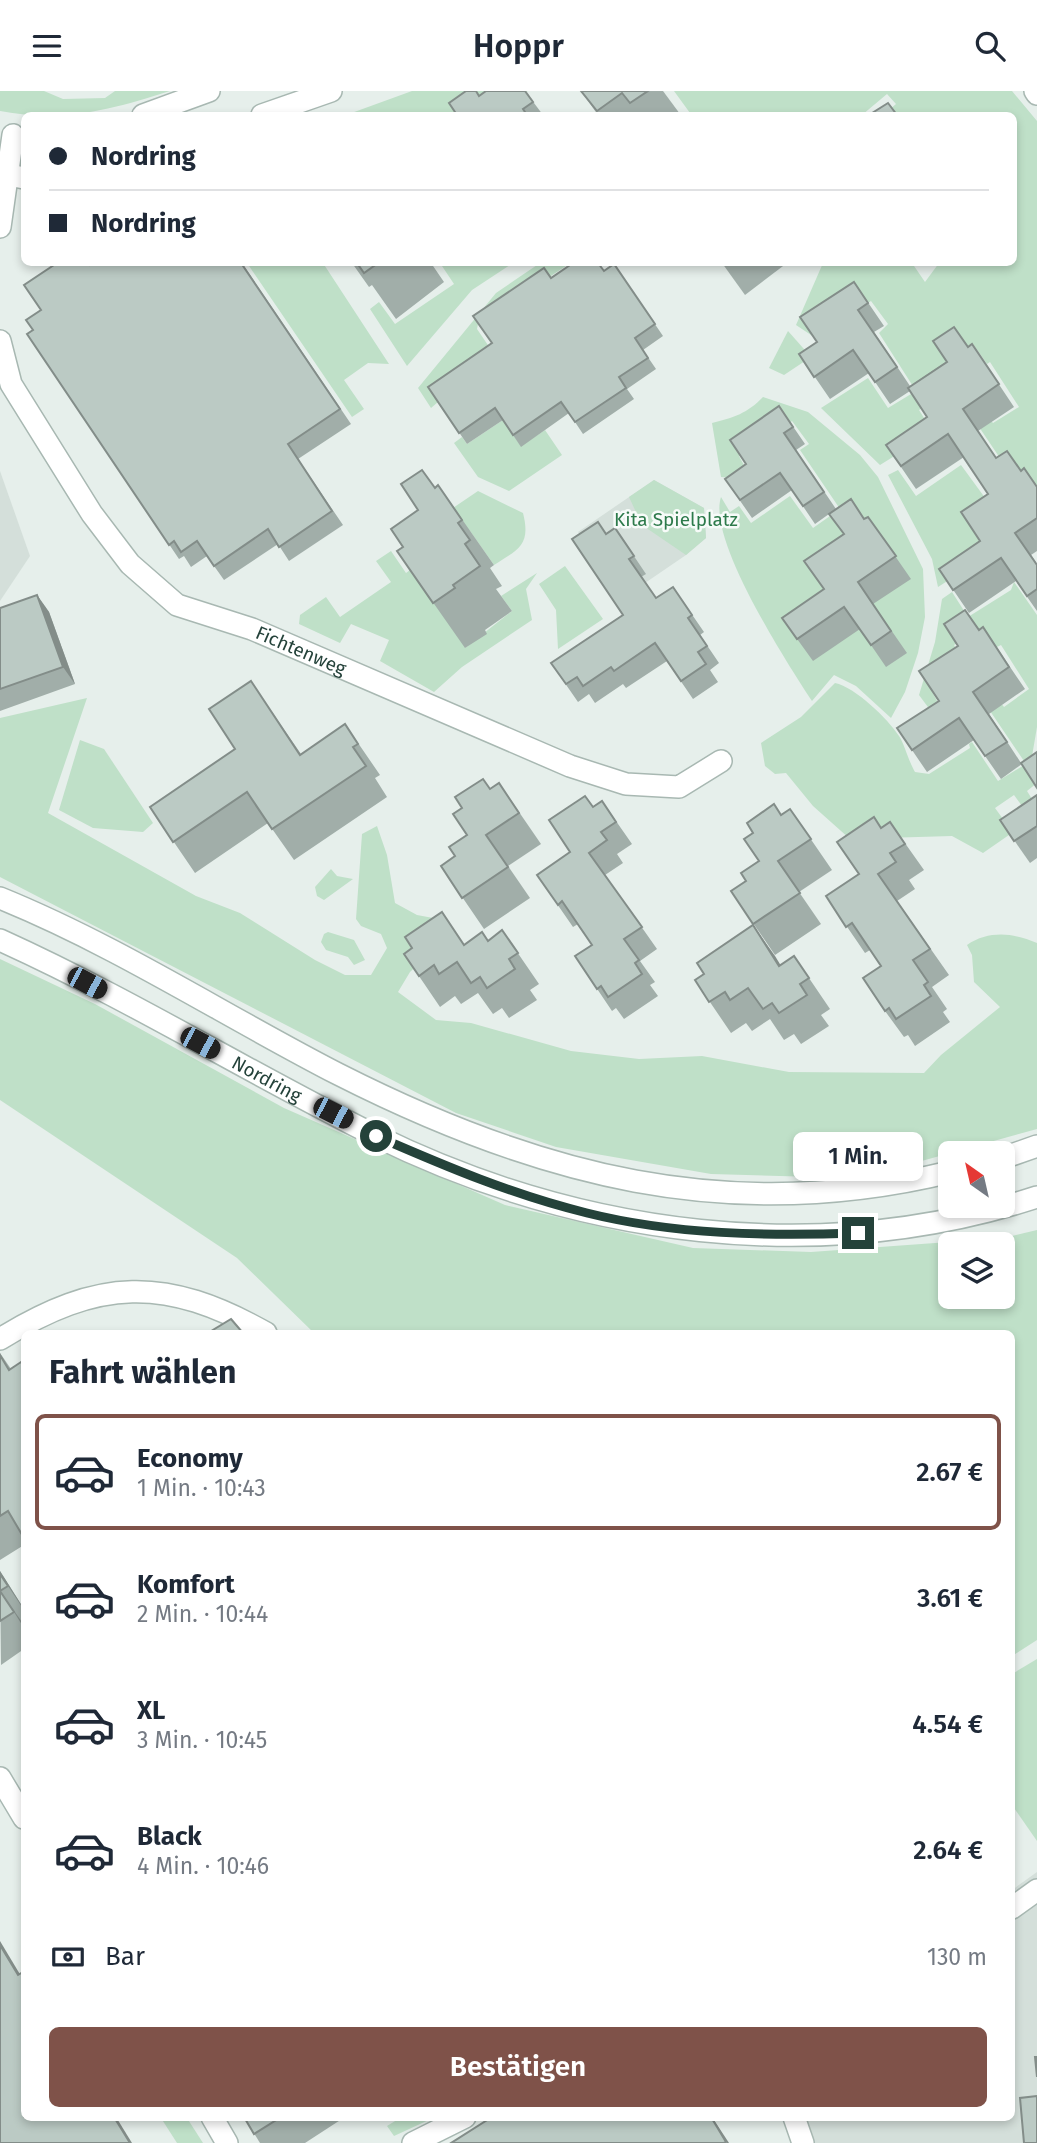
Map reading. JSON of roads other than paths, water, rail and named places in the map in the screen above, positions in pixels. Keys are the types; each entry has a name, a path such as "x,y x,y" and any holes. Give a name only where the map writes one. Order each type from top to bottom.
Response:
{"street":[{"path":"151,112 209,91"},
{"path":"271,112 331,91"},
{"path":"0,227 10,176 12,134"},
{"name":"Fichtenweg","path":"0,341 11,384 92,514 130,564 177,605 252,629 570,766 626,784 679,787 721,761"},
{"name":"Nordring","path":"0,898 129,960 337,1073 411,1109 537,1159 605,1177 719,1193 815,1193 938,1175"},
{"name":"Nordring","path":"0,940 376,1136 463,1174 589,1214 691,1230 764,1235 858,1233 971,1217 1037,1197"},
{"path":"1015,1154 1037,1146"},
{"path":"0,1339 41,1314 63,1305 109,1294 159,1290 228,1311 261,1330"},
{"path":"0,1778 21,1813"},
{"path":"1015,1906 1037,1890"},
{"path":"214,2121 228,2143"},
{"path":"413,2143 457,2121"},
{"path":"795,2121 803,2143"}],"park label":[{"name":"Kita Spielplatz","path":"676,519"}]}
